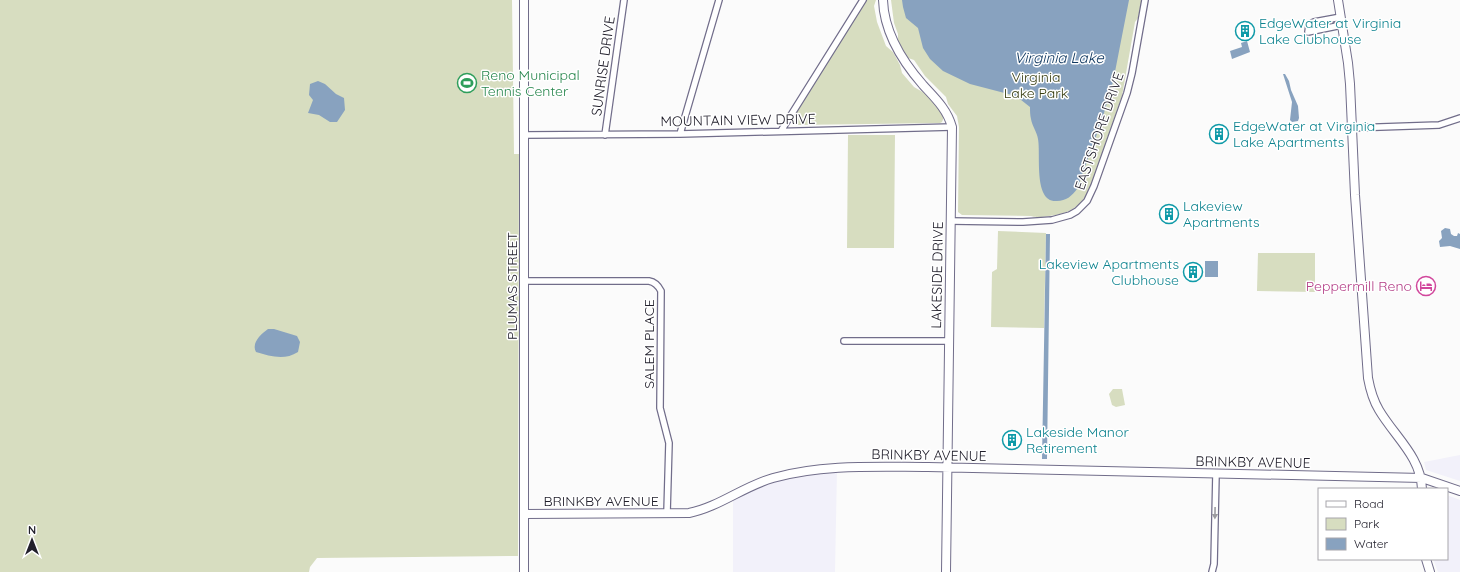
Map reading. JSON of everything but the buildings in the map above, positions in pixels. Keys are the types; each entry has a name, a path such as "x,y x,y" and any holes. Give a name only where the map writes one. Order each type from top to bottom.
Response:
{"street":[{"name":"PLUMAS STREET","path":"524,0 524,572"},
{"name":"SUNRISE DRIVE","path":"605,134 624,0"},
{"path":"680,134 718,0"},
{"path":"781,130 863,0"},
{"name":"LAKESIDE DRIVE","path":"884,0 886,25 895,46 915,75 943,107 950,119 952,127 946,572"},
{"name":"EASTSHORE DRIVE","path":"951,221 1028,222 1052,220 1070,216 1087,201 1094,186 1127,93 1145,0"},
{"path":"1338,0 1350,77 1354,195 1368,378 1374,400 1379,410 1412,455 1422,478 1422,488"},
{"path":"1342,21 1308,32 1309,25 1314,22 1342,21"},
{"path":"1352,128 1439,125 1460,118"},
{"name":"MOUNTAIN VIEW DRIVE","path":"525,135 680,134 781,130 952,127"},
{"name":"SALEM PLACE","path":"525,281 649,281 656,283 659,286 661,291 660,408 669,443 667,513"},
{"path":"844,341 949,341"},
{"name":"BRINKBY AVENUE","path":"524,514 689,513 708,508 753,485 773,478 808,471 849,468 948,468 1422,478 1460,491"},
{"path":"1212,572 1214,564 1216,474"},
{"path":"1426,560 1430,572"}],"shaded area":[{"path":"1460,455 1460,481 1426,470 1424,462"},
{"path":"837,470 835,572 733,572 733,495 791,474"},
{"path":"1448,495 1460,500 1460,572 1438,572 1433,560 1448,560"}],"green space":[{"path":"0,0 512,0 514,154 519,154 518,556 317,558 310,567 309,572 0,572"},
{"path":"865,0 876,0 874,6 877,22 886,46 893,52 900,65 902,73 914,87 926,94 939,108 944,117 942,122 796,125 792,122 792,118"},
{"name":"Virginia Lake","path":"891,0 1142,0 1138,18 1135,22 1122,96 1089,190 1078,205 1073,209 1056,215 1040,217 962,215 958,212 959,127 957,116 948,104 946,97 925,76 914,60 908,58 898,41"},
{"path":"848,135 895,135 894,248 847,248"},
{"path":"998,231 1046,233 1044,328 991,327 992,272 997,269"},
{"path":"1258,253 1315,253 1315,292 1257,291"},
{"path":"1113,389 1122,389 1125,405 1116,407 1112,405 1109,394"}],"water":[{"name":"Virginia Lake","path":"902,0 1129,0 1113,82 1102,120 1077,189 1071,196 1057,201 1049,200 1044,194 1040,177 1038,139 1030,114 1030,107 1016,96 970,84 943,71 930,59 923,48 918,28 906,18"},
{"path":"1247,41 1250,52 1232,59 1230,51 1242,47 1241,43"},
{"path":"1283,74 1285,74 1289,81 1298,106 1298,121 1292,122 1290,120 1292,102"},
{"path":"318,81 325,84 336,94 344,98 345,110 337,122 330,122 319,115 308,113 313,100 309,95 310,84"},
{"path":"1445,228 1450,229 1451,234 1454,236 1457,236 1458,233 1460,234 1460,249 1450,246 1440,247 1439,241 1442,238 1441,231"},
{"path":"1046,234 1050,234 1047,459 1042,459"},
{"path":"1205,261 1218,261 1218,277 1205,277"},
{"path":"268,329 274,329 297,336 300,342 298,352 293,355 277,357 256,352 256,342"}],"place":[{"name":"EdgeWater at Virginia Lake Clubhouse","path":"1245,31"},
{"name":"Reno Municipal Tennis Center","path":"467,83"},
{"name":"EdgeWater at Virginia Lake Apartments","path":"1219,134"},
{"name":"Lakeview Apartments","path":"1169,214"},
{"name":"Lakeview Apartments Clubhouse","path":"1193,272"},
{"name":"Peppermill Reno","path":"1426,286"},
{"name":"Lakeside Manor Retirement","path":"1012,440"}],"park label":[{"name":"Virginia Lake Park","path":"1036,86"}]}
